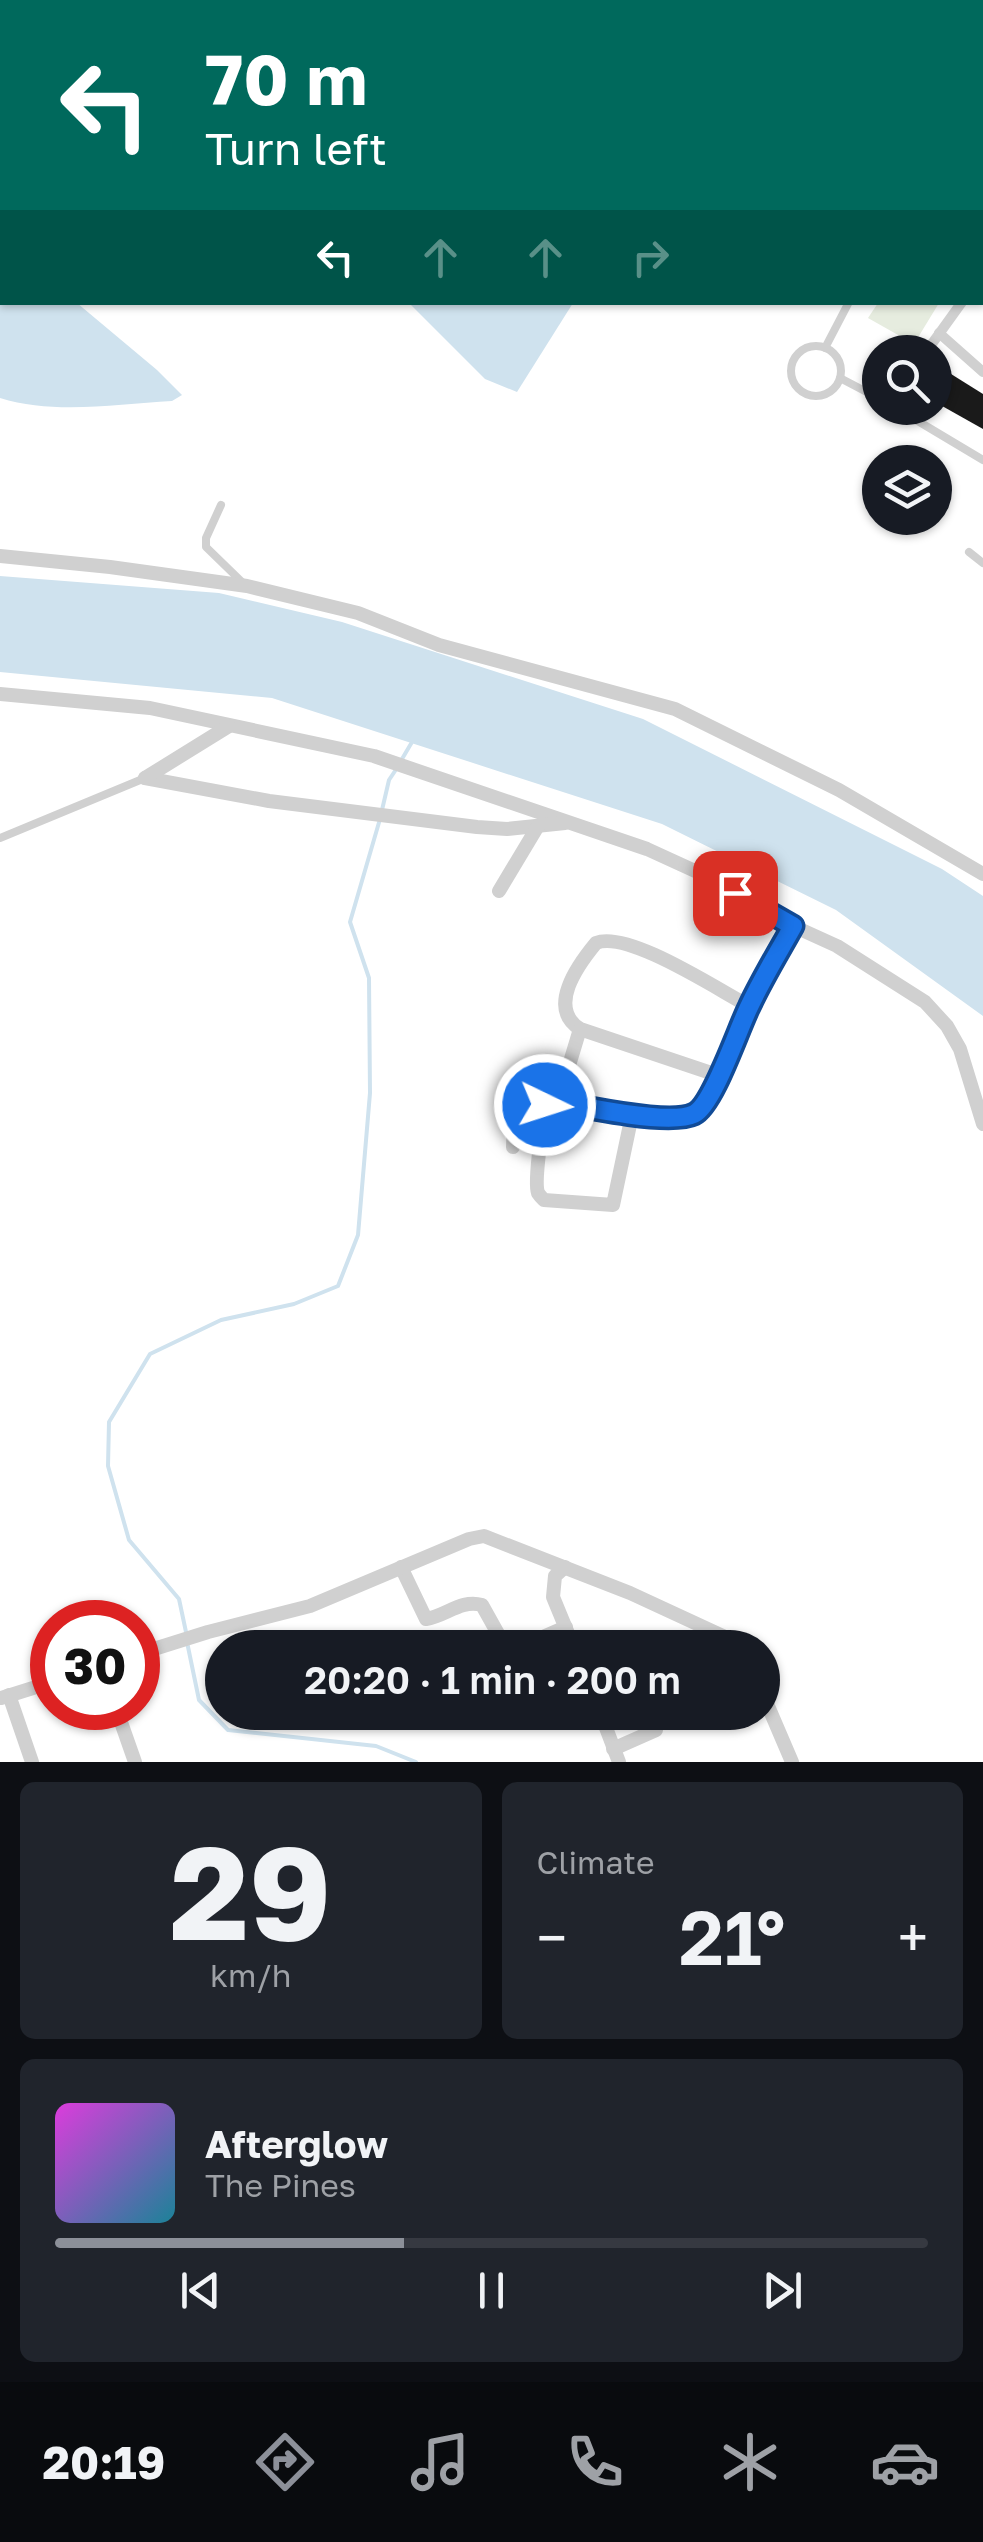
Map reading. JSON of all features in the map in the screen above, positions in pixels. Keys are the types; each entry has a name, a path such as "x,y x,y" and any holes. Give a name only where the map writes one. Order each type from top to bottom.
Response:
{"street":[{"path":"960,305 939,333 983,372"},
{"path":"0,556 110,566 247,586 358,613 439,645 676,710 840,790 983,874"},
{"path":"0,694 150,708 374,756 647,849 837,946 894,980 936,1014 960,1049 983,1124"},
{"path":"145,778 228,726"},
{"path":"145,778 269,801 508,829 570,823"},
{"path":"498,891 538,826"},
{"path":"513,1146 518,1089 540,1089 554,1101 632,1115 688,1117 699,1112 720,1076 749,1006 793,926"},
{"path":"720,1076 580,1029 568,1021 564,1002 583,958 604,940 651,954 749,1006"},
{"path":"580,1029 554,1101 544,1111 538,1191 544,1200 613,1205 632,1115"},
{"path":"160,1646 310,1606 484,1536 712,1630"},
{"path":"401,1567 426,1619 477,1603 496,1630"},
{"path":"565,1567 555,1576 552,1587 567,1630"},
{"path":"559,1630 566,1627"},
{"path":"30,1688 4,1696 32,1762"},
{"path":"124,1730 135,1762"},
{"path":"607,1730 616,1755 656,1730"},
{"path":"778,1730 792,1762"}],"lane":[{"path":"825,348 848,305"},
{"path":"811,346 825,348 839,360 840,378 833,390 820,396 800,391 792,379 792,365 799,353 811,346"},
{"path":"840,378 862,390"},
{"path":"924,425 983,460"},
{"path":"221,505 206,538 206,547 247,586"},
{"path":"969,552 983,563"},
{"path":"0,838 145,778"}],"shaded area":[{"path":"876,305 938,305 919,335 898,335 868,318"}],"water":[{"path":"0,305 79,305 182,395 172,401 86,407 42,406 0,398"},
{"path":"411,305 572,305 517,392 485,379"},
{"path":"0,576 219,593 342,622 643,719 942,869 983,896 983,1016 836,910 662,824 272,698 0,672"}],"building":[{"path":"952,375 983,394 983,429 952,412"}],"waterway":[{"path":"402,759 412,742"},
{"path":"382,810 389,780 397,768"},
{"path":"186,1632 179,1599 129,1540 108,1466 109,1422 150,1354 221,1320 294,1304 338,1286 358,1235 370,1093 369,978 350,922 380,819"},
{"path":"187,1642 199,1700 228,1730 376,1746 416,1762"}],"route":[{"path":"545,1105 550,1100 632,1115 688,1117 699,1112 720,1076 749,1006 793,926 735,893"}]}
